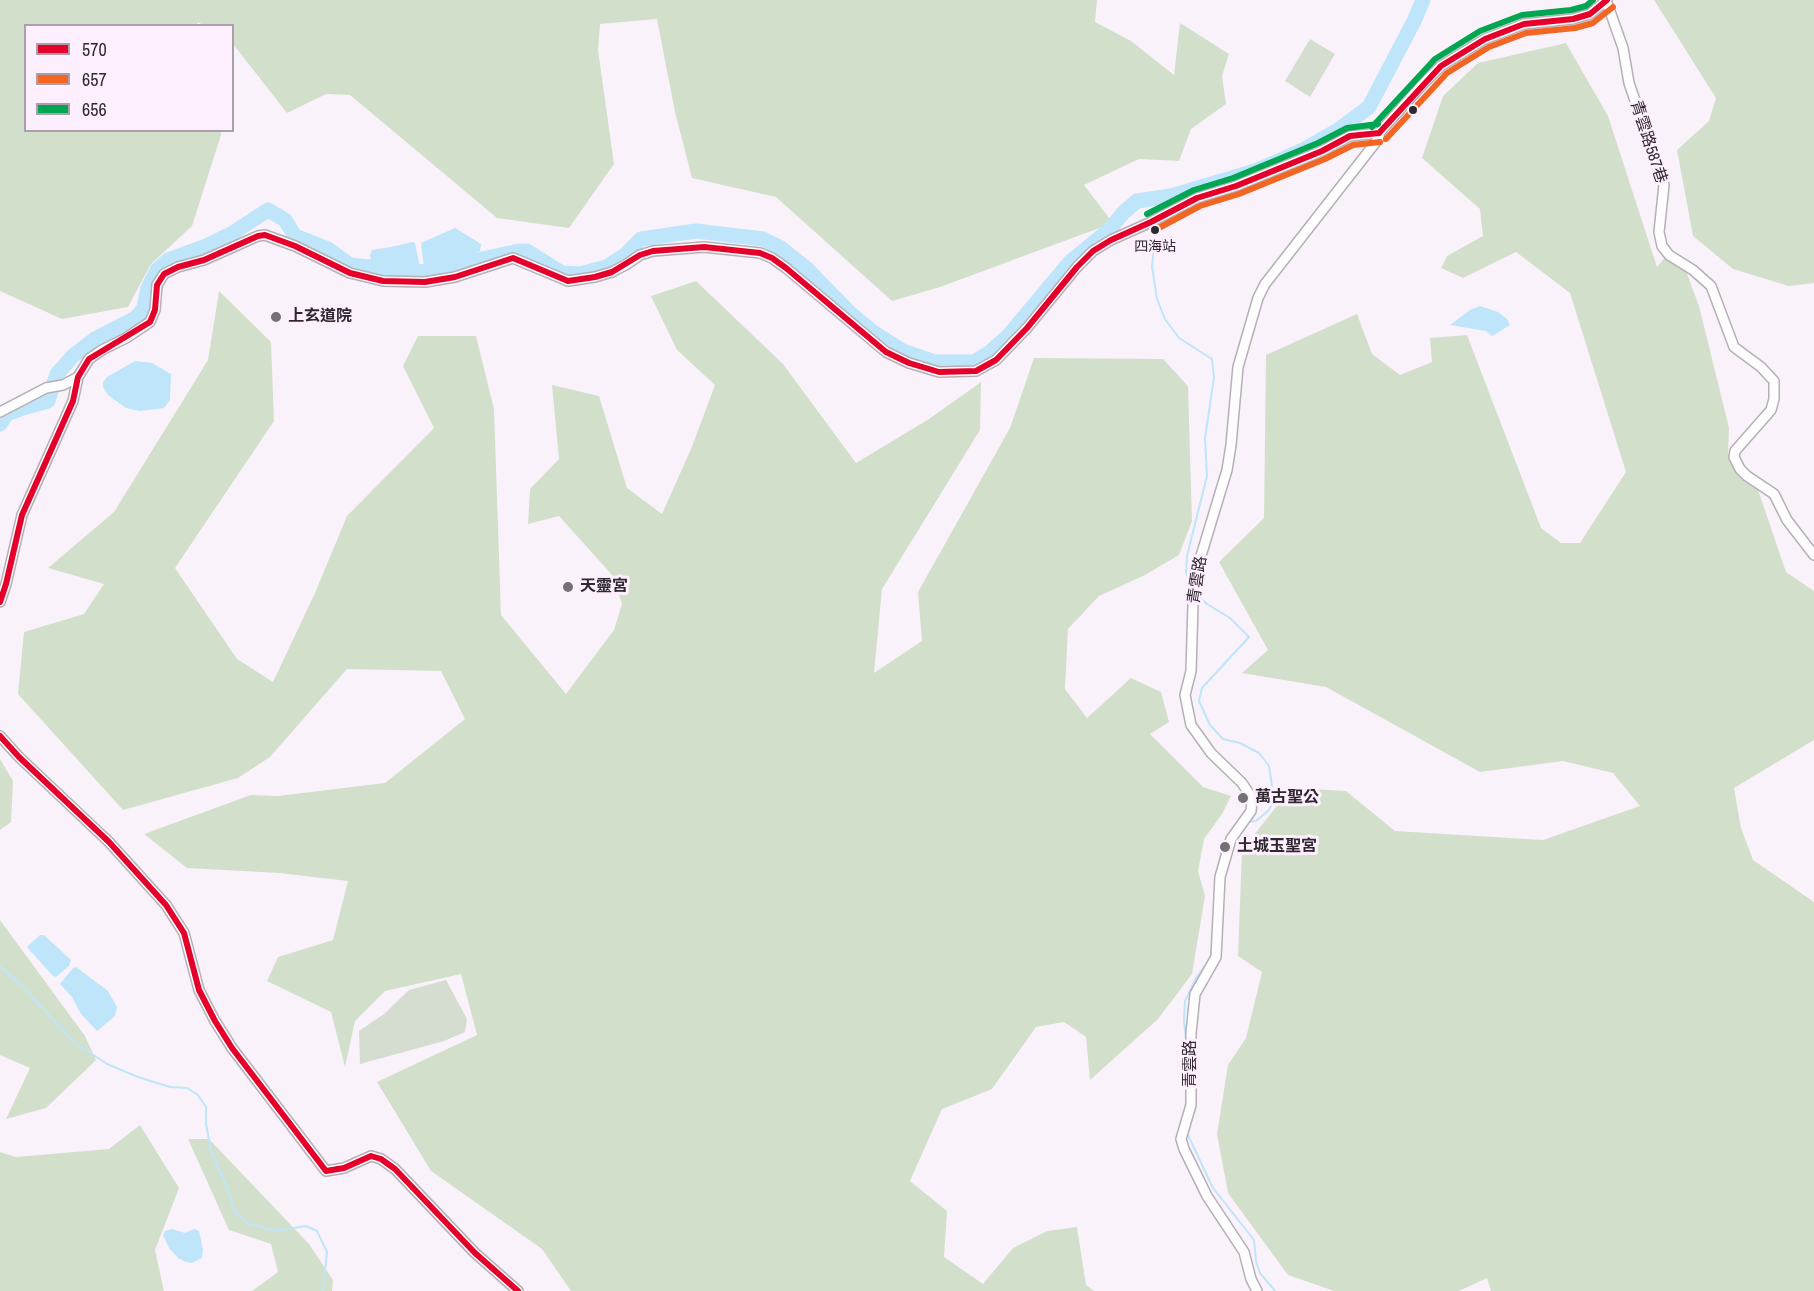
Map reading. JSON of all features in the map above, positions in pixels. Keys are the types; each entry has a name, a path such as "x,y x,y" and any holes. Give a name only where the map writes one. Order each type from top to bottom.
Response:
{"street":[{"name":"青雲路","path":"1257,1291 1251,1279 1244,1252 1207,1196 1181,1138 1191,1105 1191,1034 1195,994 1216,957 1220,877 1231,839 1251,811 1252,798 1242,783 1211,753 1191,725 1185,695 1191,671 1197,569 1227,470 1238,367 1258,298 1265,284 1379,138 1379,133 1441,66 1485,39 1524,24 1573,20 1590,14 1606,0"},
{"name":"青雲路587巷","path":"1606,0 1623,48 1629,84 1664,185 1659,232 1662,246 1669,255 1693,270 1711,286 1734,347 1761,367 1774,381 1774,399 1771,410 1735,451 1734,458 1747,476 1774,494 1787,520 1814,555"},
{"path":"0,602 22,515 73,401 78,377 89,359 150,322 155,310 157,285 164,274 178,267 204,260 258,236 265,236 295,246 350,273 383,281 424,282 455,277 513,258 568,281 595,278 612,272 640,255 653,251 705,247 760,253 786,268 886,352 909,363 939,372 976,371 996,360 1027,328 1077,267 1094,251 1111,240 1197,198 1236,186 1322,151 1350,136 1379,133"},
{"path":"0,412 46,388 63,385 78,377"},
{"path":"0,736 19,757 109,842 166,905 184,933 199,990 215,1021 232,1048 326,1171 344,1168 371,1156 381,1159 395,1169 475,1253 519,1291"}],"shaded area":[{"path":"1310,39 1335,54 1310,97 1285,81"},
{"path":"446,980 467,1019 465,1032 444,1041 360,1064 359,1031 384,1014 409,990"}],"green space":[{"path":"0,0 1097,0 1095,22 1131,41 1174,75 1180,23 1229,54 1222,76 1226,104 1191,129 1179,161 1139,159 1084,185 1113,223 940,287 892,301 776,197 692,178 675,112 657,19 600,24 598,50 614,164 569,228 497,218 350,95 326,94 287,113 234,45 234,24 197,22 198,24 24,24 24,132 220,132 221,135 192,226 151,264 128,307 62,319 0,291"},
{"path":"1654,0 1814,0 1814,283 1789,286 1733,269 1693,236 1677,150 1709,121 1716,98"},
{"path":"1566,43 1608,116 1657,267 1671,250 1685,268 1699,306 1729,428 1728,454 1752,472 1786,572 1814,591 1814,740 1734,788 1741,828 1753,860 1814,902 1814,1291 1491,1291 1487,1278 1459,1291 1334,1291 1288,1275 1228,1193 1217,1134 1228,1065 1246,1038 1262,972 1238,956 1242,850 1291,788 1346,791 1395,831 1543,840 1640,806 1613,773 1563,761 1480,772 1326,687 1242,673 1268,650 1219,562 1264,518 1266,355 1357,314 1372,354 1400,375 1432,362 1430,338 1467,335 1541,528 1561,543 1580,543 1626,472 1570,293 1516,252 1463,278 1441,268 1447,256 1483,236 1480,209 1422,158 1443,96 1478,63"},
{"path":"696,281 783,364 856,463 929,419 981,382 980,430 882,589 874,673 922,641 918,592 1010,428 1034,358 1163,359 1188,386 1192,521 1179,555 1145,575 1099,596 1068,629 1065,689 1087,718 1131,678 1161,692 1169,722 1150,734 1203,787 1231,796 1222,814 1204,839 1198,871 1205,896 1192,974 1158,1019 1090,1080 1086,1037 1064,1022 1036,1027 992,1089 942,1109 910,1181 947,1211 944,1257 983,1284 1013,1248 1047,1231 1077,1227 1086,1285 1094,1291 571,1291 542,1249 431,1171 377,1082 477,1035 461,974 385,991 355,1021 345,1067 331,1012 267,981 278,957 333,940 348,881 279,873 187,868 144,834 251,795 278,796 385,783 465,719 441,671 347,669 270,757 238,778 123,810 18,694 24,632 84,614 104,584 48,568 114,512 208,360 219,291 271,342 274,421 175,568 237,659 273,682 315,593 347,516 434,428 403,366 418,336 476,336 494,409 501,615 566,694 614,630 622,604 612,575 559,516 528,524 530,489 559,459 552,385 599,396 627,488 662,514 691,449 715,385 677,350 651,296"},
{"path":"0,759 13,781 11,822 0,830"},
{"path":"0,920 85,1036 96,1060 46,1108 6,1119 30,1068 0,1055"},
{"path":"140,1125 179,1188 155,1250 164,1291 0,1291 0,1152 16,1157 109,1149"},
{"path":"188,1139 209,1139 309,1244 333,1280 332,1291 252,1291 278,1272 271,1244 229,1230"}],"water":[{"path":"455,228 481,244 480,251 463,260 437,267 424,267 421,243"},
{"path":"415,243 419,263 416,267 405,268 371,260 372,250"},
{"path":"1480,306 1498,312 1507,319 1510,325 1492,336 1486,331 1450,325 1470,310"},
{"path":"135,361 152,363 171,374 170,400 164,408 140,411 126,408 108,395 103,387 103,382 107,377"},
{"path":"40,935 44,935 71,960 69,966 56,977 27,947"},
{"path":"76,967 108,991 117,1007 115,1016 97,1031 81,1014 72,997 60,984"},
{"path":"172,1229 185,1233 194,1229 199,1231 203,1250 202,1258 192,1263 178,1258 169,1248 163,1235 165,1231"}],"waterway":[{"path":"0,424 7,414 48,401 57,374 73,356 95,339 136,318 144,308 148,288 157,270 168,260 231,234 268,210 285,220 295,236 328,249 350,265 416,272 454,269 482,259 527,251 562,273 580,274 606,267 625,255 641,239 696,231 763,239 781,248 806,268 850,313 873,332 903,351 935,362 974,362 989,353 1008,336 1070,262 1109,230 1137,201 1171,196 1255,171 1305,149 1338,130 1369,107 1423,0"},
{"path":"1157,214 1159,197"},
{"path":"1156,223 1152,267 1157,299 1165,319 1179,338 1212,359 1214,378 1205,438 1207,476 1187,556 1186,572 1191,589"},
{"path":"1197,595 1230,618 1249,637 1202,688 1199,701 1210,725 1223,739 1240,743 1259,753 1269,766 1274,799 1269,810 1256,821 1247,822"},
{"path":"1220,863 1221,850 1226,843"},
{"path":"1187,1049 1184,1021 1185,1001 1196,978 1211,958 1214,910"},
{"path":"0,966 24,988 74,1042 107,1064 170,1087 187,1088 198,1095 206,1107 206,1124 211,1151 235,1212 247,1223 275,1231 306,1226 317,1231 327,1252 323,1291"},
{"path":"1186,1131 1213,1188 1254,1240 1260,1273 1275,1291"}],"transit line":[{"name":"656","path":"1372,127 1435,59 1480,31 1522,15 1571,10 1586,6 1593,0"},
{"name":"570","path":"1379,133 1441,66 1485,39 1524,24 1573,19 1590,14 1607,0"},
{"name":"657","path":"1386,139 1447,73 1489,47 1526,33 1575,28 1593,23 1613,7"},
{"name":"656","path":"1147,214 1194,190 1233,178 1318,143 1347,128 1378,124"},
{"name":"570","path":"0,602 22,515 73,401 78,377 89,359 150,322 155,310 157,285 164,274 178,267 204,260 258,236 265,235 295,246 350,273 383,281 425,282 455,277 513,258 568,281 612,272 640,255 653,251 704,247 760,253 786,268 886,352 909,363 939,372 976,371 996,360 1027,328 1077,267 1093,251 1111,240 1197,198 1236,186 1322,151 1350,136 1379,133"},
{"name":"657","path":"1155,230 1200,206 1239,194 1325,159 1353,145 1380,142"},
{"name":"570","path":"0,736 19,757 109,842 166,905 184,933 199,990 215,1021 232,1048 326,1171 344,1168 371,1156 381,1159 395,1169 475,1253 518,1291"}],"place":[{"name":"四海站","path":"1155,230"},
{"name":"上玄道院","path":"276,317"},
{"name":"天靈宮","path":"568,587"},
{"name":"萬古聖公","path":"1243,798"},
{"name":"土城玉聖宮","path":"1225,847"}]}
